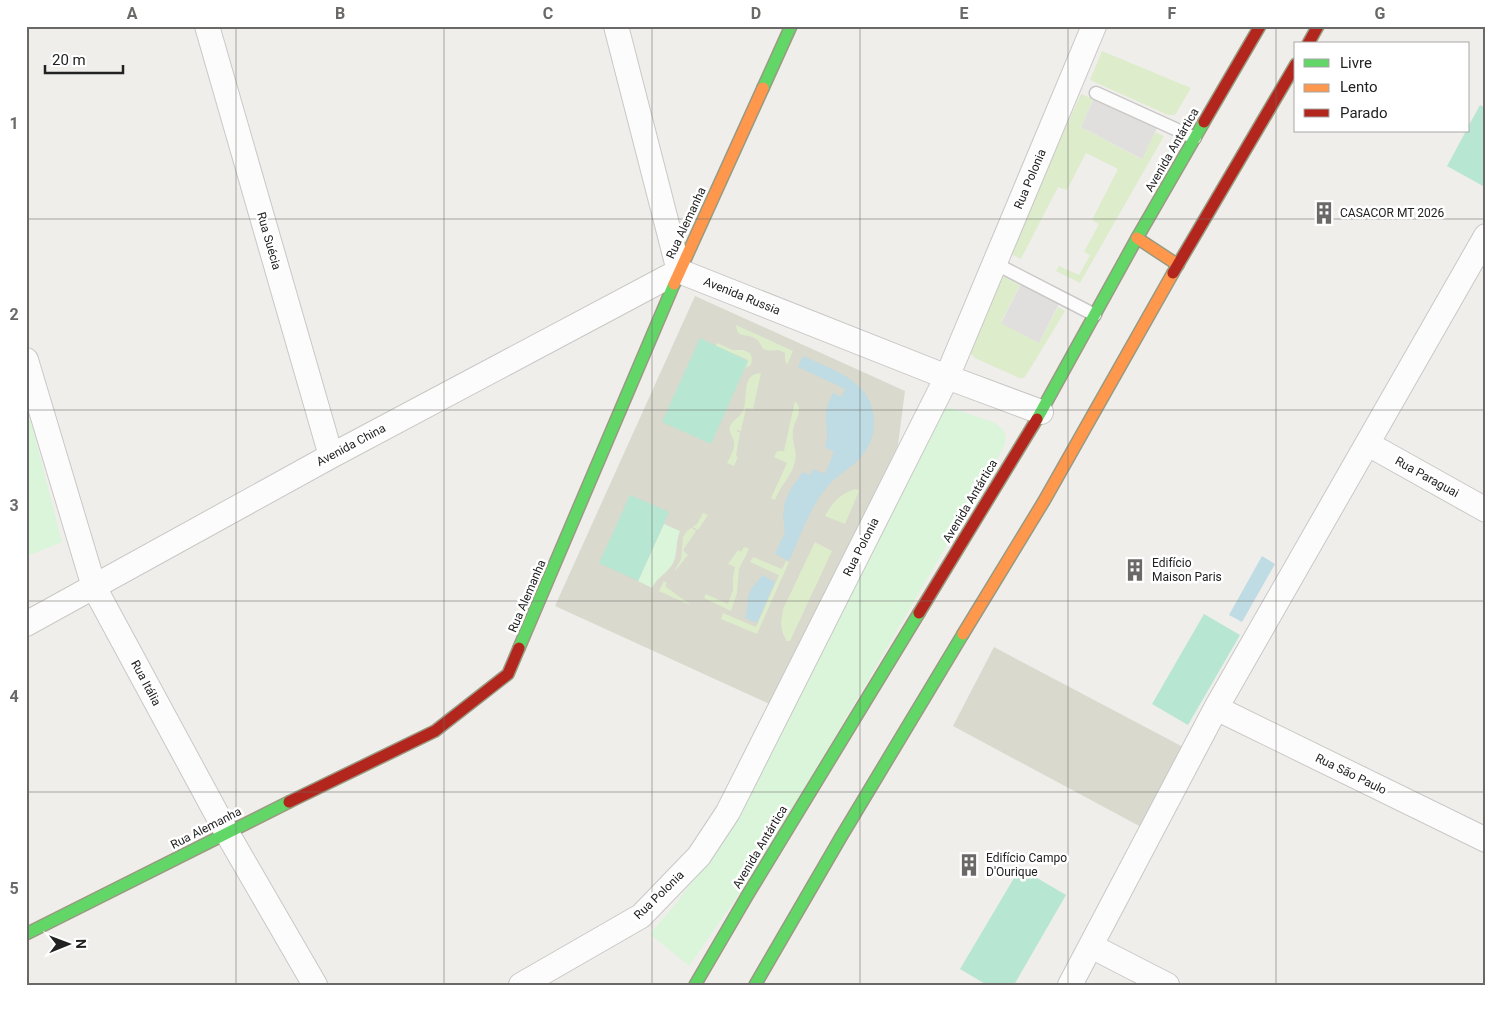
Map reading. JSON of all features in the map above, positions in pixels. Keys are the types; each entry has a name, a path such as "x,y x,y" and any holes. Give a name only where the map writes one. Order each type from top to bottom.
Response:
{"main road":[{"name":"Rua Alemanha","path":"26,934 435,731 508,674 679,271 790,26"},
{"name":"Avenida Antártica","path":"695,985 1040,412 1137,238 1260,26"},
{"path":"1309,42 1318,26"},
{"path":"755,985 841,837 1044,501 1178,265 1294,67"},
{"path":"1137,238 1178,265"}],"street":[{"name":"Rua Suécia","path":"207,26 331,456"},
{"path":"616,26 679,271"},
{"name":"Rua Polonia","path":"521,985 641,916 699,856 728,812 946,377 1094,26"},
{"path":"1070,985 1216,708 1486,236"},
{"name":"Avenida China","path":"32,615 94,587 331,456 679,271"},
{"name":"Avenida Russia","path":"679,271 946,377 1040,412"},
{"name":"Rua Itália","path":"26,360 94,587 227,833 315,985"},
{"name":"Rua Paraguai","path":"1368,444 1486,510"},
{"name":"Rua São Paulo","path":"1216,708 1486,840"},
{"path":"1091,946 1167,985"}],"lane":[{"path":"1096,93 1195,138"},
{"path":"994,263 1095,315"}],"shaded area":[{"path":"1096,93 1160,122 1142,159 1081,127"},
{"path":"1024,278 1062,298 1039,343 1001,323"},
{"path":"695,296 905,391 898,445 776,707 555,606"},
{"path":"994,647 1185,748 1143,828 953,726"}],"green space":[{"path":"1102,51 1191,88 1175,115 1168,115 1090,80"},
{"path":"1081,94 1093,99 1081,127 1141,159 1155,132 1164,136 1080,283 1056,271 1059,266 1079,275 1090,255 1084,252 1099,224 1092,220 1118,169 1086,153 1067,190 1058,187 1021,259 1009,253"},
{"path":"1480,105 1486,108 1486,180 1483,186 1447,166 1465,132 1470,132 1470,123"},
{"path":"1002,276 1020,285 1001,322 1039,343 1058,307 1065,311 1024,378 1019,378 975,358 970,353"},
{"path":"736,325 793,351 787,365 785,353 764,349 753,337 738,333"},
{"path":"700,338 748,361 711,444 662,422"},
{"path":"717,343 733,350 743,350 750,353 752,358 751,365 745,368 748,360 716,346"},
{"path":"761,373 753,409 746,408 741,431 737,430 737,432 740,432 736,456 738,457 734,466 727,463 734,447 730,426 743,411 746,387 750,377"},
{"path":"795,401 798,404 799,411 793,430 795,460 790,474 775,500 771,498 787,463 774,457 777,451 784,451"},
{"path":"26,402 62,542 30,555 26,554"},
{"path":"948,407 993,422 1003,429 1006,437 1004,447 766,855 689,966 650,934 704,866 939,415"},
{"path":"856,489 859,491 845,524 825,516 838,499 851,490"},
{"path":"630,495 669,512 638,581 599,563"},
{"path":"703,513 708,515 698,530 692,528 696,531 683,550 688,555 675,570 681,559 683,537 687,531 697,524"},
{"path":"664,524 680,531 676,555 671,566 652,588 638,581"},
{"path":"815,542 832,551 790,641 787,641 781,624 783,609"},
{"path":"744,547 749,549 739,569 737,593 731,611 704,598 706,594 728,604 733,590 735,567 728,564 738,550 741,552"},
{"path":"753,557 782,569 786,561 789,562 757,634 721,619 723,613 756,627 779,575 750,562"},
{"path":"664,581 667,583 665,586 692,606 659,591"},
{"path":"1204,614 1240,635 1188,725 1152,704"},
{"path":"1020,868 1066,895 1014,985 987,985 960,969"}],"water":[{"path":"803,356 838,372 859,387 867,396 872,407 874,430 862,456 825,489 809,517 789,561 775,554 785,532 783,517 785,502 791,488 803,472 810,475 813,469 825,474 834,452 825,447 827,408 833,393 841,397 845,389 798,367"},
{"path":"1262,556 1275,564 1242,622 1229,615"},
{"path":"762,575 775,582 757,623 745,618 749,594"}],"traffic: fast":[{"path":"763,88 791,26"},
{"path":"1037,419 1137,238 1204,122"},
{"path":"519,648 674,284"},
{"path":"695,985 919,613"},
{"path":"755,985 963,634"},
{"path":"26,934 289,802"}],"traffic: slow":[{"path":"674,284 763,88"},
{"path":"1137,238 1178,265"},
{"path":"963,634 1044,501 1173,273"}],"traffic: jam":[{"path":"1204,122 1260,26"},
{"path":"1309,42 1318,26"},
{"path":"1173,273 1294,67"},
{"path":"919,613 1037,419"},
{"path":"289,802 435,731 508,674 519,648"}],"place":[{"name":"CASACOR MT 2026","path":"1324,213"},
{"name":"Edifício Maison Paris","path":"1135,570"},
{"name":"Edifício Campo D'Ourique","path":"969,865"}]}
